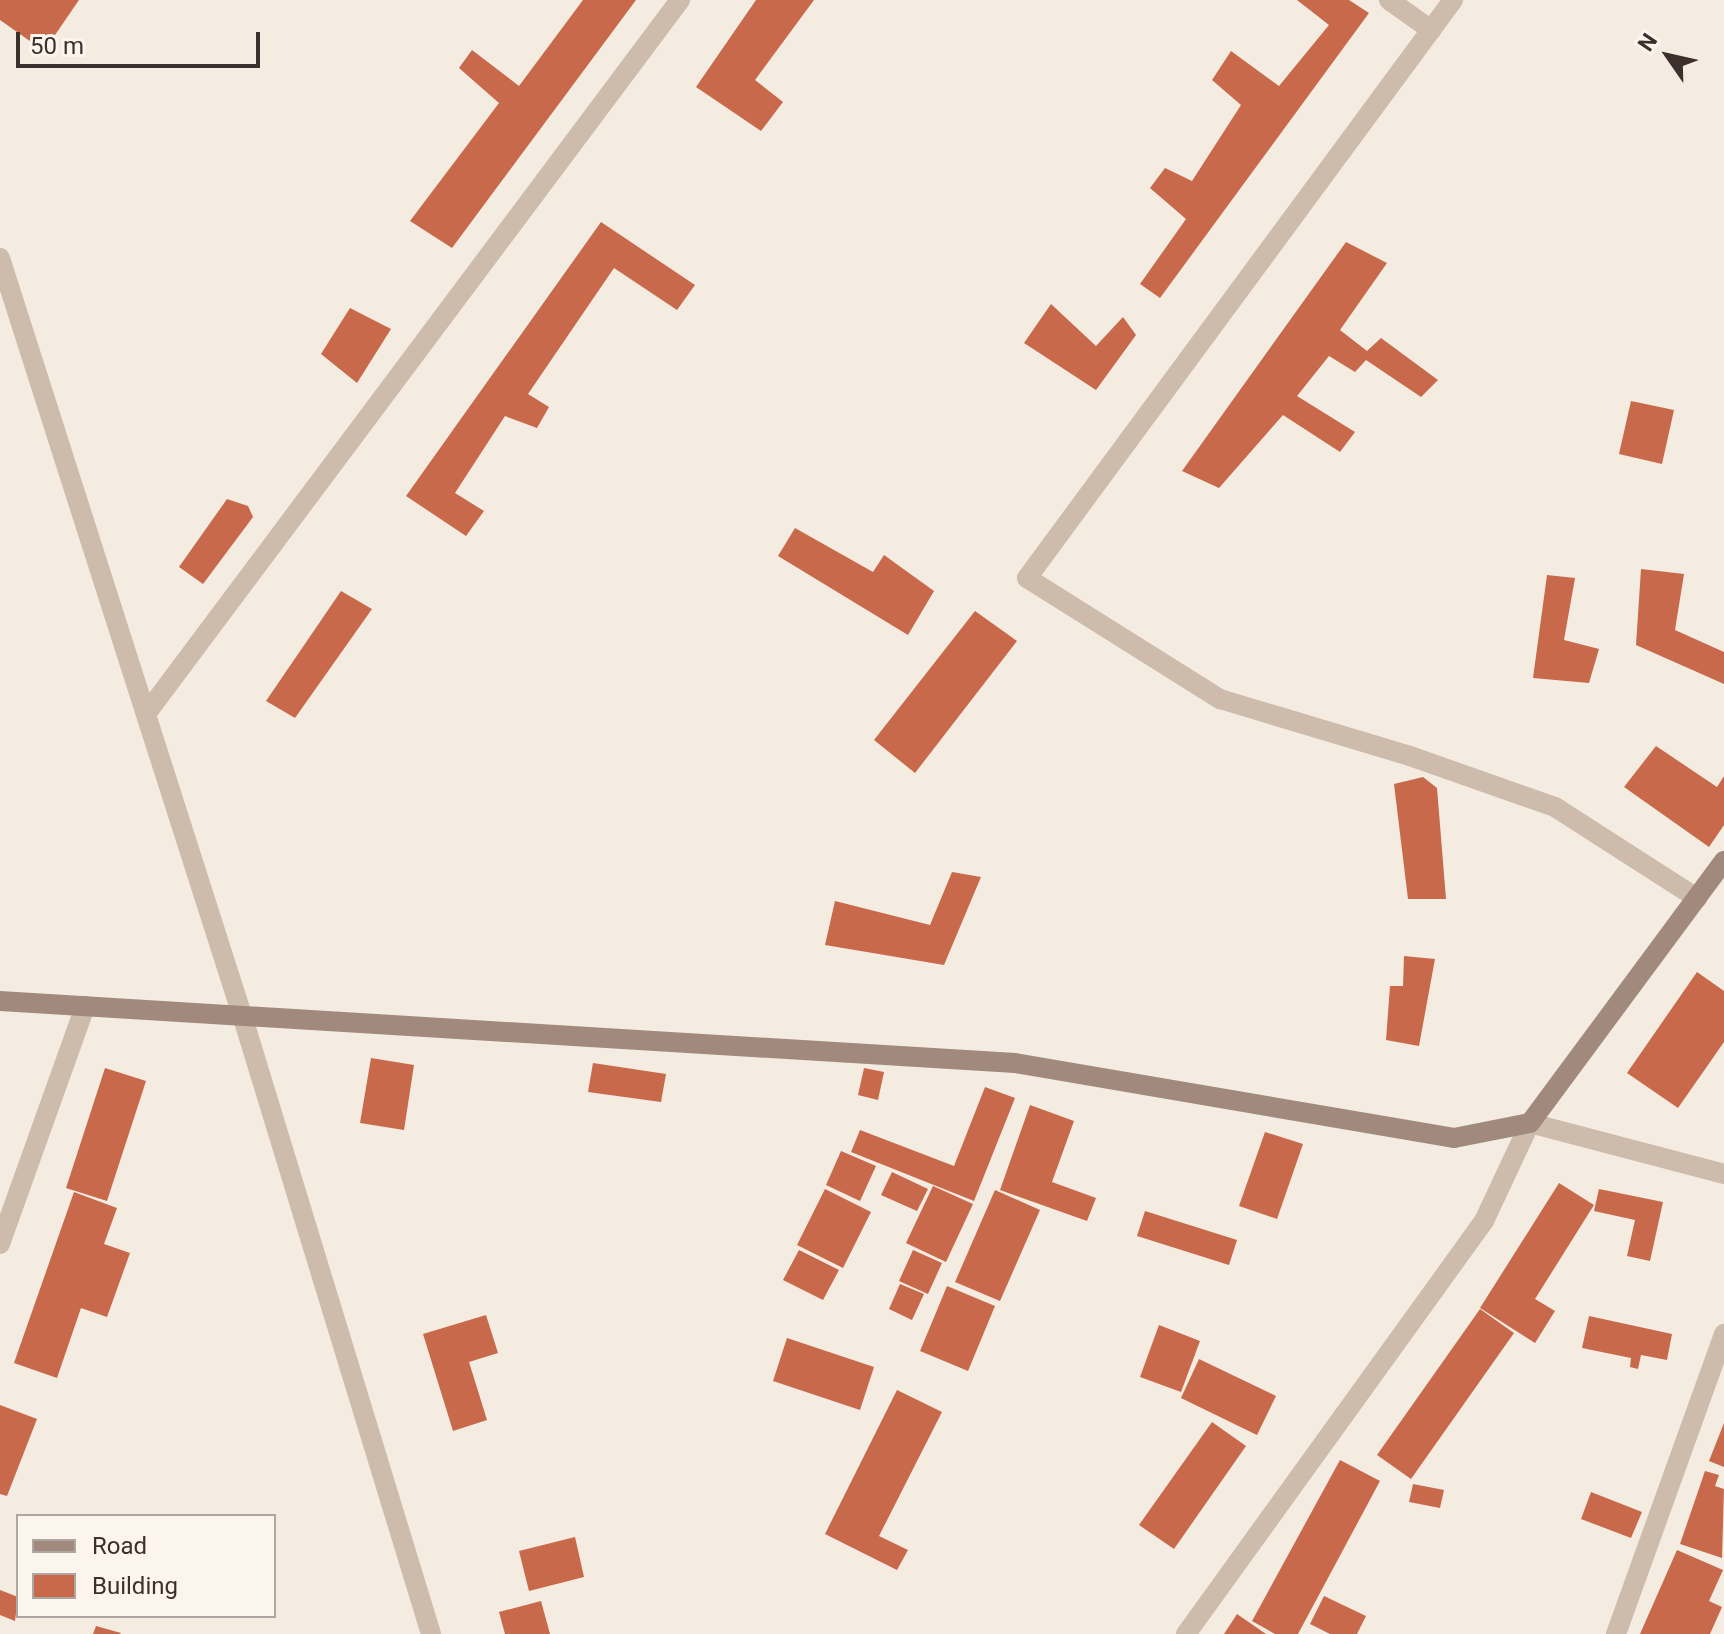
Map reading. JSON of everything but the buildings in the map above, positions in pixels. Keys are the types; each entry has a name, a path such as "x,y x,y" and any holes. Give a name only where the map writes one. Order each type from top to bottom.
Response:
{"street":[{"path":"146,714 680,0"},
{"path":"1389,0 1431,30"},
{"path":"1453,0 1027,578 1220,699 1410,756 1555,807 1697,898"},
{"path":"0,258 242,1015 431,1634"},
{"path":"1186,1634 1484,1221 1530,1123 1724,861"},
{"path":"0,1001 1015,1063 1454,1138 1530,1123 1724,1174"},
{"path":"0,1244 85,1006"},
{"path":"1616,1634 1724,1334"}]}
